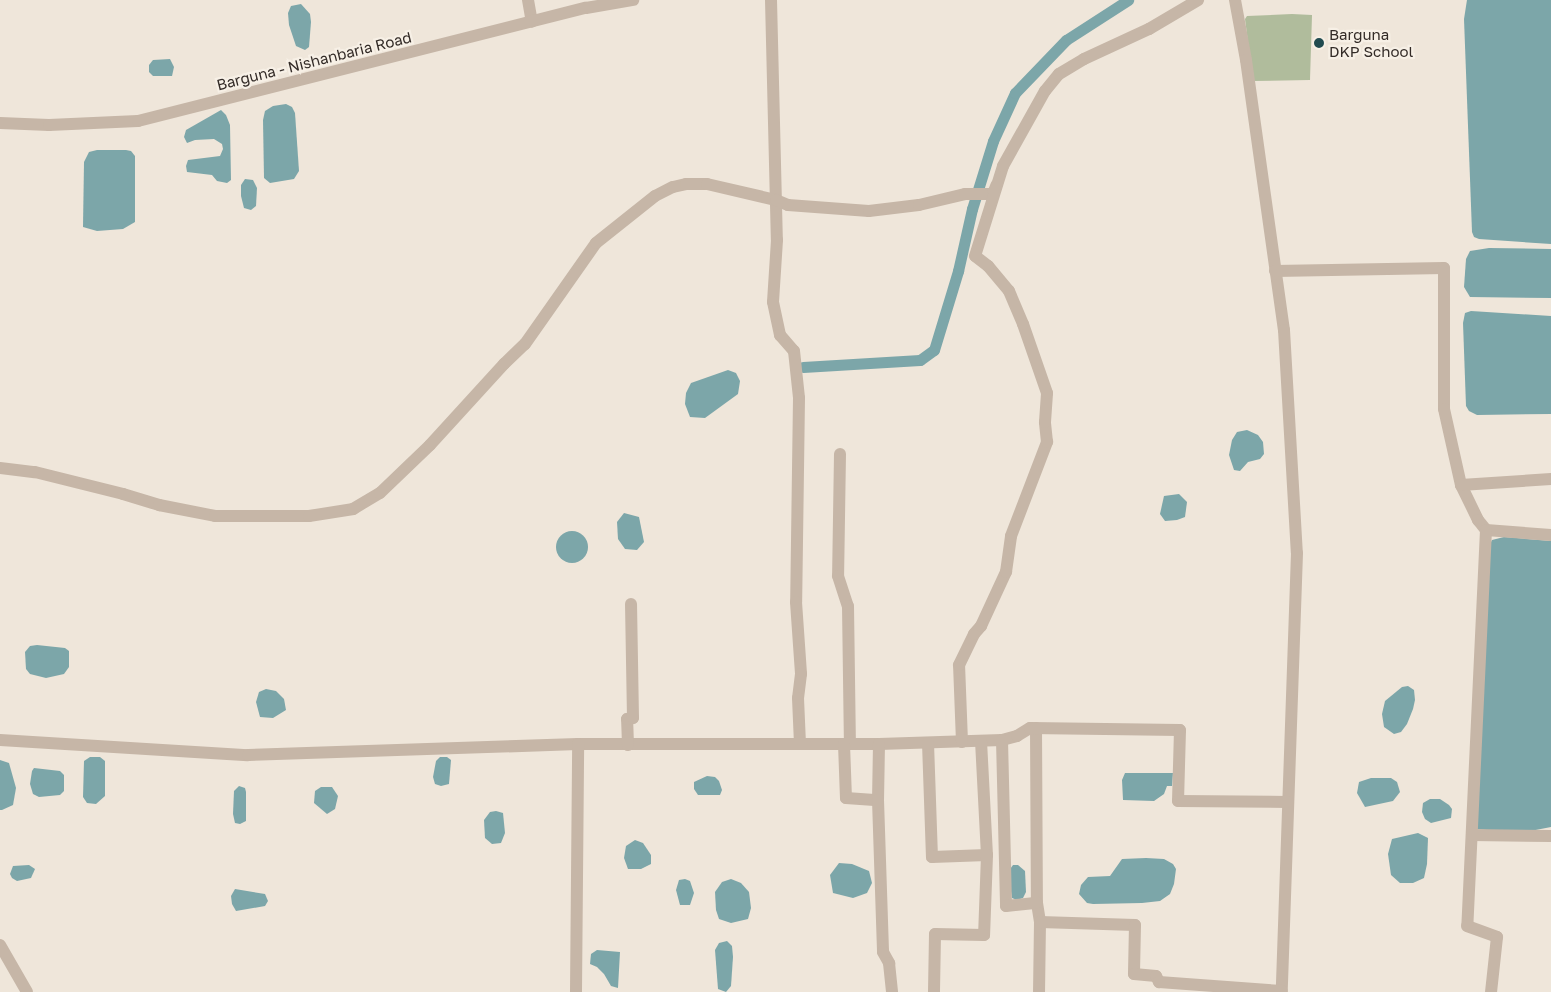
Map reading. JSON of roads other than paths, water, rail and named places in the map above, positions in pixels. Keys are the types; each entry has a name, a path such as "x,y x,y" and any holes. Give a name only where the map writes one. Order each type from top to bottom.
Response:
{"street":[{"path":"528,0 532,22"},
{"name":"Barguna - Nishanbaria Road","path":"0,123 49,125 138,121 586,8 627,0"},
{"path":"771,0 777,240 773,302 780,335 794,351 799,398 796,602 801,674 798,698 800,743"},
{"path":"962,742 959,665 974,634 981,626 1006,572 1011,536 1047,442 1045,422 1047,393 1023,324 1009,291 988,266 976,256 995,190 1007,158 1046,91 1059,74 1084,59 1149,29 1198,0"},
{"path":"1040,922 1135,926 1134,974 1156,976 1159,982 1168,988 1282,992 1297,553 1284,330 1246,60 1235,0"},
{"path":"0,468 34,472 159,505 215,516 309,516 352,509 380,493 430,445 504,364 525,344 596,243 655,196 673,187 686,184 708,184 776,200 788,205 870,211 919,205 965,194 995,190"},
{"path":"1275,271 1444,268 1444,409 1461,485 1478,520 1486,530 1467,926 1497,937 1491,992"},
{"path":"840,454 838,576 848,606 846,798 878,800"},
{"path":"1461,485 1551,480"},
{"path":"1486,530 1551,535"},
{"path":"628,745 627,719 633,718 631,604"},
{"path":"0,740 248,756 578,744 879,744 962,742 1002,740 1017,736 1030,728 1180,730 1178,801 1288,802"},
{"path":"1036,728 1037,902 1040,922 1038,992"},
{"path":"1002,740 1006,906 1037,902"},
{"path":"934,992 935,934 984,936 987,856 981,741"},
{"path":"928,743 932,857 987,856"},
{"path":"576,992 578,744"},
{"path":"879,744 878,800 883,952 889,963 892,992"},
{"path":"1472,835 1551,836"},
{"path":"0,945 27,992"}],"water":[{"path":"1467,0 1551,0 1551,244 1479,239 1474,237 1472,232 1464,19"},
{"path":"301,4 310,14 311,22 309,47 305,50 296,46 289,25 288,13 291,6"},
{"path":"170,59 174,67 172,76 153,76 149,72 149,65 153,60"},
{"path":"286,104 292,107 295,113 299,171 294,179 270,183 264,178 263,120 265,111 273,106"},
{"path":"221,110 226,115 230,125 231,180 227,183 217,181 212,175 187,172 186,166 188,160 220,156 223,149 222,144 214,139 195,140 187,143 184,137 186,130"},
{"path":"97,150 126,150 131,151 135,156 135,222 123,229 97,231 83,227 84,162 89,152"},
{"path":"245,179 253,180 257,188 256,206 251,210 244,208 241,196 241,185"},
{"path":"1489,248 1551,249 1551,298 1470,297 1464,287 1466,259 1470,251"},
{"path":"1471,311 1551,316 1551,414 1477,415 1469,411 1466,406 1463,323 1465,313"},
{"path":"728,370 736,373 740,381 738,394 705,418 690,417 685,404 686,393 691,383"},
{"path":"1247,430 1258,435 1263,442 1264,454 1260,459 1248,462 1240,471 1234,470 1229,455 1232,440 1237,432"},
{"path":"1179,494 1187,502 1185,517 1165,521 1160,514 1164,496"},
{"path":"624,513 639,517 644,542 637,550 625,549 618,539 617,522"},
{"path":"572,531 584,535 588,547 584,559 572,563 560,559 556,547 560,535"},
{"path":"1504,537 1551,541 1551,827 1520,833 1476,829 1488,548 1492,540"},
{"path":"30,646 65,648 69,651 69,667 64,674 46,678 30,674 26,669 25,652"},
{"path":"1408,686 1414,690 1415,700 1413,709 1407,724 1401,732 1394,734 1384,727 1382,714 1385,701 1402,687"},
{"path":"266,689 276,691 284,699 286,710 273,718 260,717 256,702 259,692"},
{"path":"90,757 100,757 105,761 105,796 96,804 87,803 83,797 84,761"},
{"path":"440,757 447,757 451,760 449,784 441,786 435,784 433,777 436,761"},
{"path":"0,760 9,763 16,788 13,805 2,810 0,810"},
{"path":"34,768 60,771 64,775 64,791 60,795 39,797 33,794 30,784"},
{"path":"1125,773 1173,773 1172,786 1167,786 1164,794 1154,801 1123,800 1122,780"},
{"path":"707,776 715,777 719,781 722,790 720,795 698,795 694,789 694,782"},
{"path":"1371,778 1391,778 1397,782 1400,792 1393,801 1365,807 1357,793 1359,782"},
{"path":"239,786 245,788 246,792 246,821 240,824 235,823 233,814 234,791"},
{"path":"321,787 332,787 338,796 335,809 327,814 314,803 315,791"},
{"path":"1430,799 1440,799 1449,805 1452,809 1451,818 1431,823 1425,819 1422,812 1423,803"},
{"path":"490,812 503,813 505,833 501,843 492,844 485,838 484,820"},
{"path":"1418,833 1428,838 1427,864 1424,878 1413,883 1400,883 1391,875 1388,854 1392,839"},
{"path":"635,840 643,843 651,855 651,864 641,869 628,869 624,858 626,846"},
{"path":"1122,859 1164,859 1173,864 1176,869 1174,884 1170,894 1160,901 1093,904 1087,903 1079,894 1081,885 1088,877 1110,876"},
{"path":"839,863 852,864 869,871 872,883 867,893 853,898 833,893 830,875"},
{"path":"29,865 35,869 31,878 17,881 12,878 10,874 13,866"},
{"path":"1013,865 1018,865 1025,871 1026,892 1023,898 1017,900 1012,898 1008,872"},
{"path":"685,879 690,881 694,893 690,905 680,905 676,890 679,880"},
{"path":"731,879 741,883 749,892 751,908 748,919 731,923 719,919 716,910 715,892 722,882"},
{"path":"235,889 265,894 268,901 265,906 236,911 232,904 231,896"},
{"path":"727,941 732,946 733,957 731,986 726,992 718,989 715,950 719,943"},
{"path":"597,950 620,952 618,988 611,986 604,974 597,967 590,964 591,954"}],"waterway":[{"path":"803,367 920,360 934,350 958,271 972,209 993,141 1015,93 1066,40 1128,0"}],"place":[{"name":"Barguna DKP School","path":"1319,43"}]}
